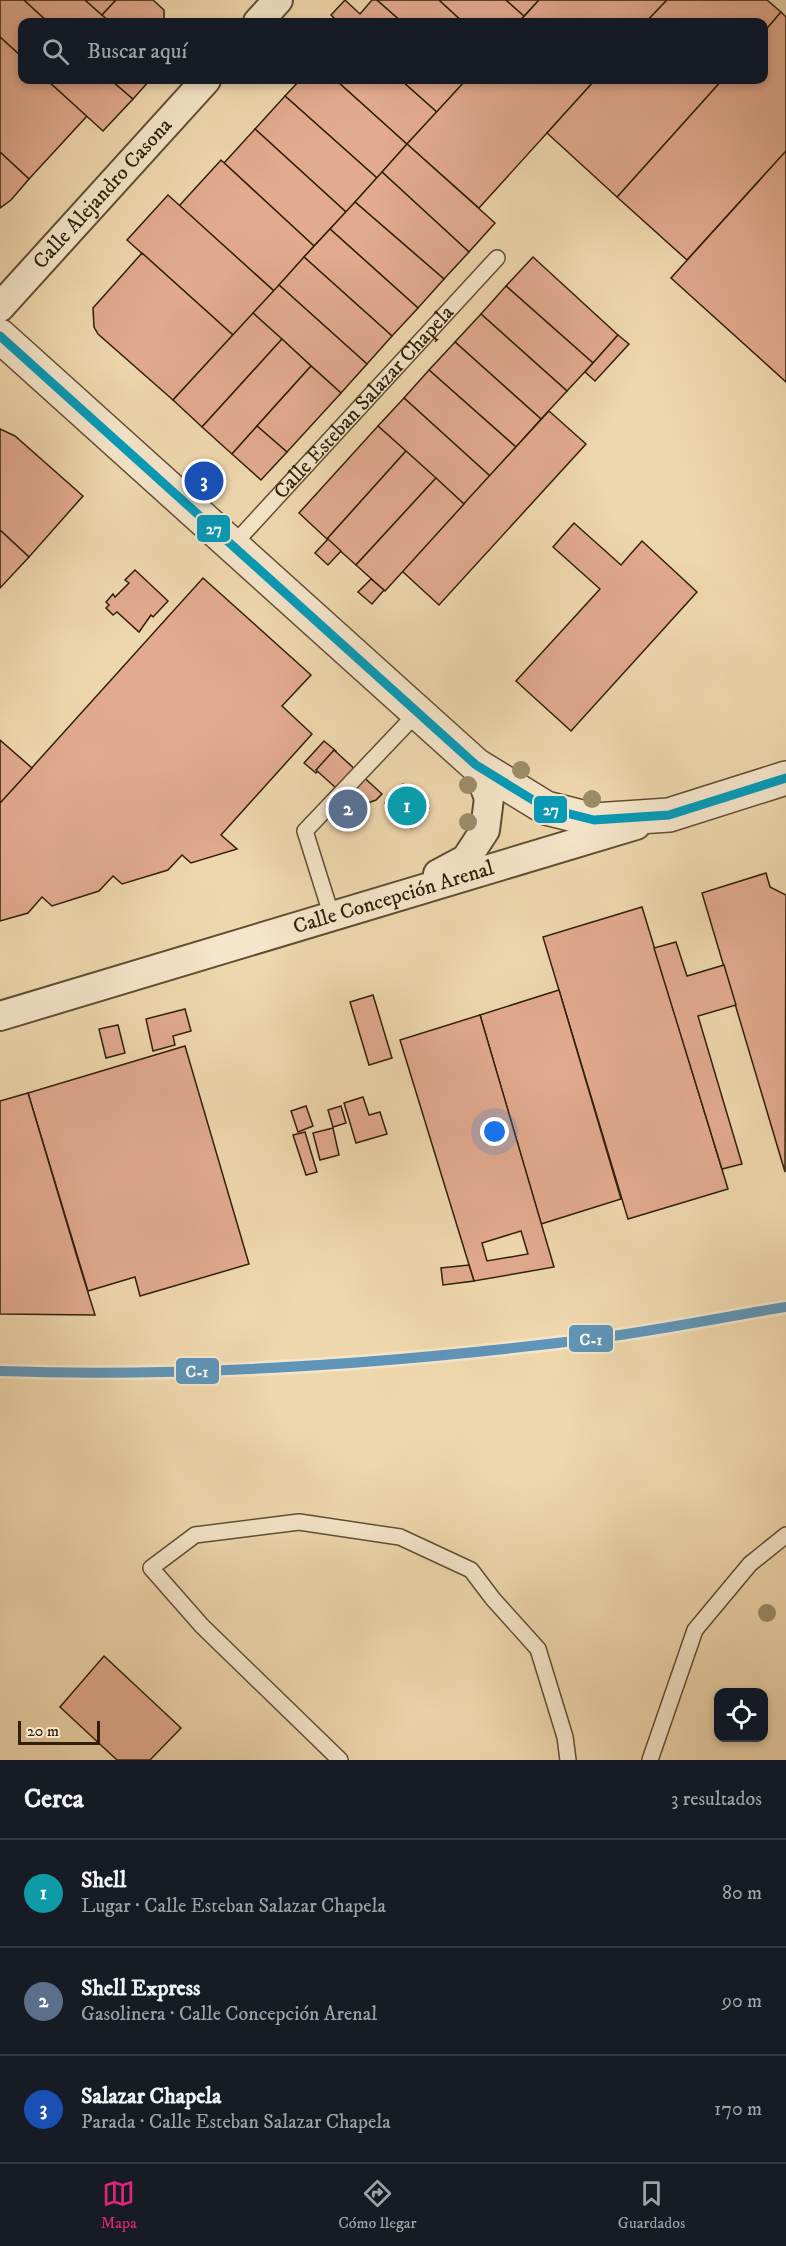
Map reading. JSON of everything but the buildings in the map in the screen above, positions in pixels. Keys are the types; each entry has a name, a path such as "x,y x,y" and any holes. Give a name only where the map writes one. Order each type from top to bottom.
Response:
{"street":[{"name":"Calle Alejandro Casona","path":"0,307 202,84"},
{"path":"0,336 476,765 546,808 594,820 669,815"},
{"path":"394,898 466,859 485,830 489,798 476,765"},
{"name":"Calle Concepción Arenal","path":"0,1016 786,778"}],"lane":[{"name":"Calle Esteban Salazar Chapela","path":"232,546 497,258"},
{"path":"332,917 305,831 417,713"},
{"path":"341,1760 202,1626 151,1568 195,1534 299,1522 400,1537 471,1570 493,1599 538,1649 565,1737 568,1760"},
{"path":"650,1760 695,1630 750,1564 786,1535"}],"transit line":[{"name":"27","path":"0,336 476,765 546,808 594,820 669,815 786,778"},
{"name":"C-1","path":"0,1371 75,1373 224,1370 449,1355 598,1338 786,1307"}],"place":[{"name":"Salazar Chapela","path":"204,481"},
{"name":"Shell","path":"407,806"},
{"name":"Shell Express","path":"348,809"}]}
